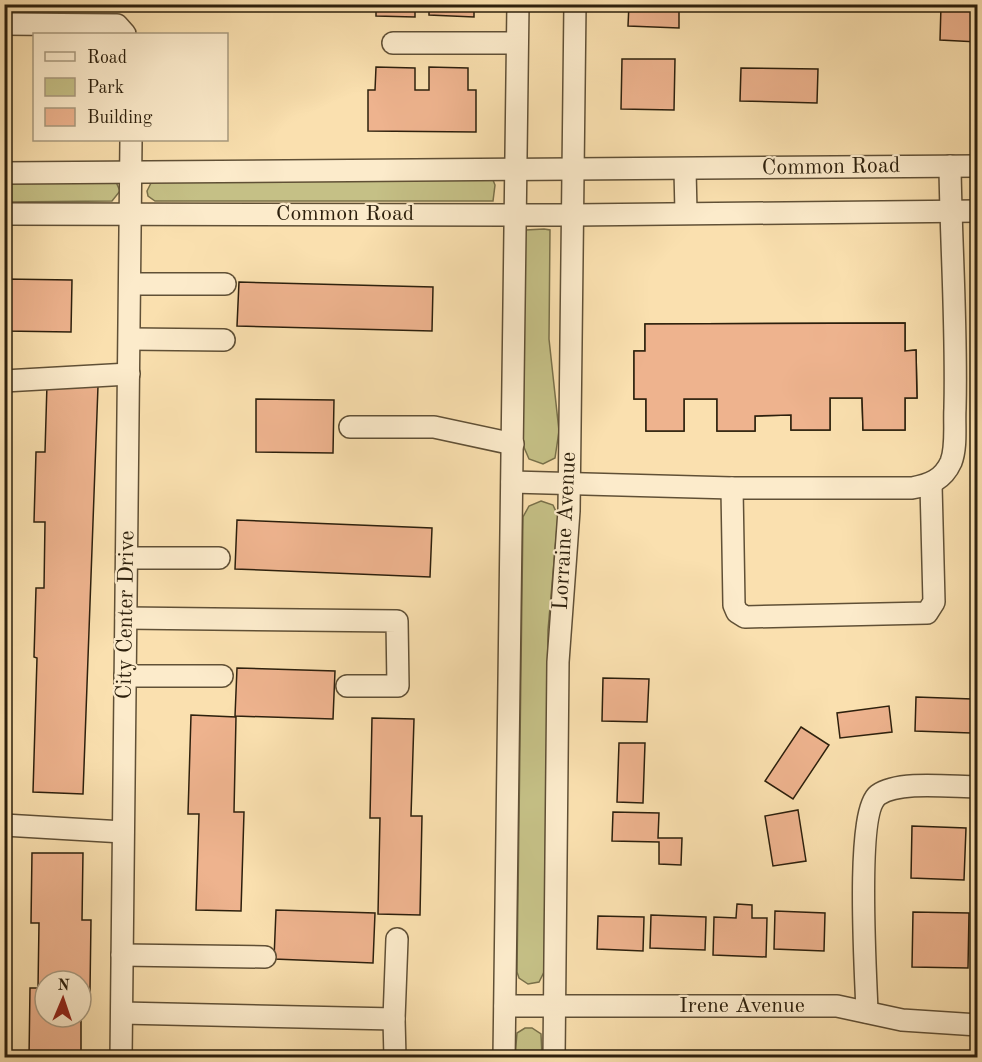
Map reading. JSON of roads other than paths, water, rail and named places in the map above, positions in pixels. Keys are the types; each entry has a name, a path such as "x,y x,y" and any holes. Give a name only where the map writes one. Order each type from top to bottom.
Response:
{"street":[{"path":"504,1058 518,4"},
{"name":"Lorraine Avenue","path":"554,1058 558,662 570,483 575,4"},
{"path":"4,24 117,25 124,33"},
{"path":"393,43 517,43"},
{"name":"City Center Drive","path":"121,1058 131,141"},
{"path":"512,482 732,488 912,488 931,485 946,472 952,460 953,444 955,392 950,166"},
{"name":"Common Road","path":"4,172 132,173 516,168 685,170 978,166"},
{"path":"685,170 686,212"},
{"name":"Common Road","path":"4,214 573,215 686,212 978,211"},
{"path":"131,284 225,284"},
{"path":"130,339 224,340"},
{"path":"4,381 129,374"},
{"path":"350,427 434,428 513,444"},
{"path":"732,488 734,604 737,612 745,617 927,613 934,602 931,485"},
{"path":"127,558 219,558"},
{"path":"126,618 397,621 398,686 347,686"},
{"path":"125,676 222,676"},
{"path":"867,1012 864,870 868,811 876,796 888,790 905,787 978,787"},
{"path":"4,825 123,832"},
{"path":"395,1058 397,939"},
{"path":"122,954 265,957"},
{"name":"Irene Avenue","path":"505,1006 837,1006 902,1020 978,1025"},
{"path":"122,1013 394,1018"}]}
